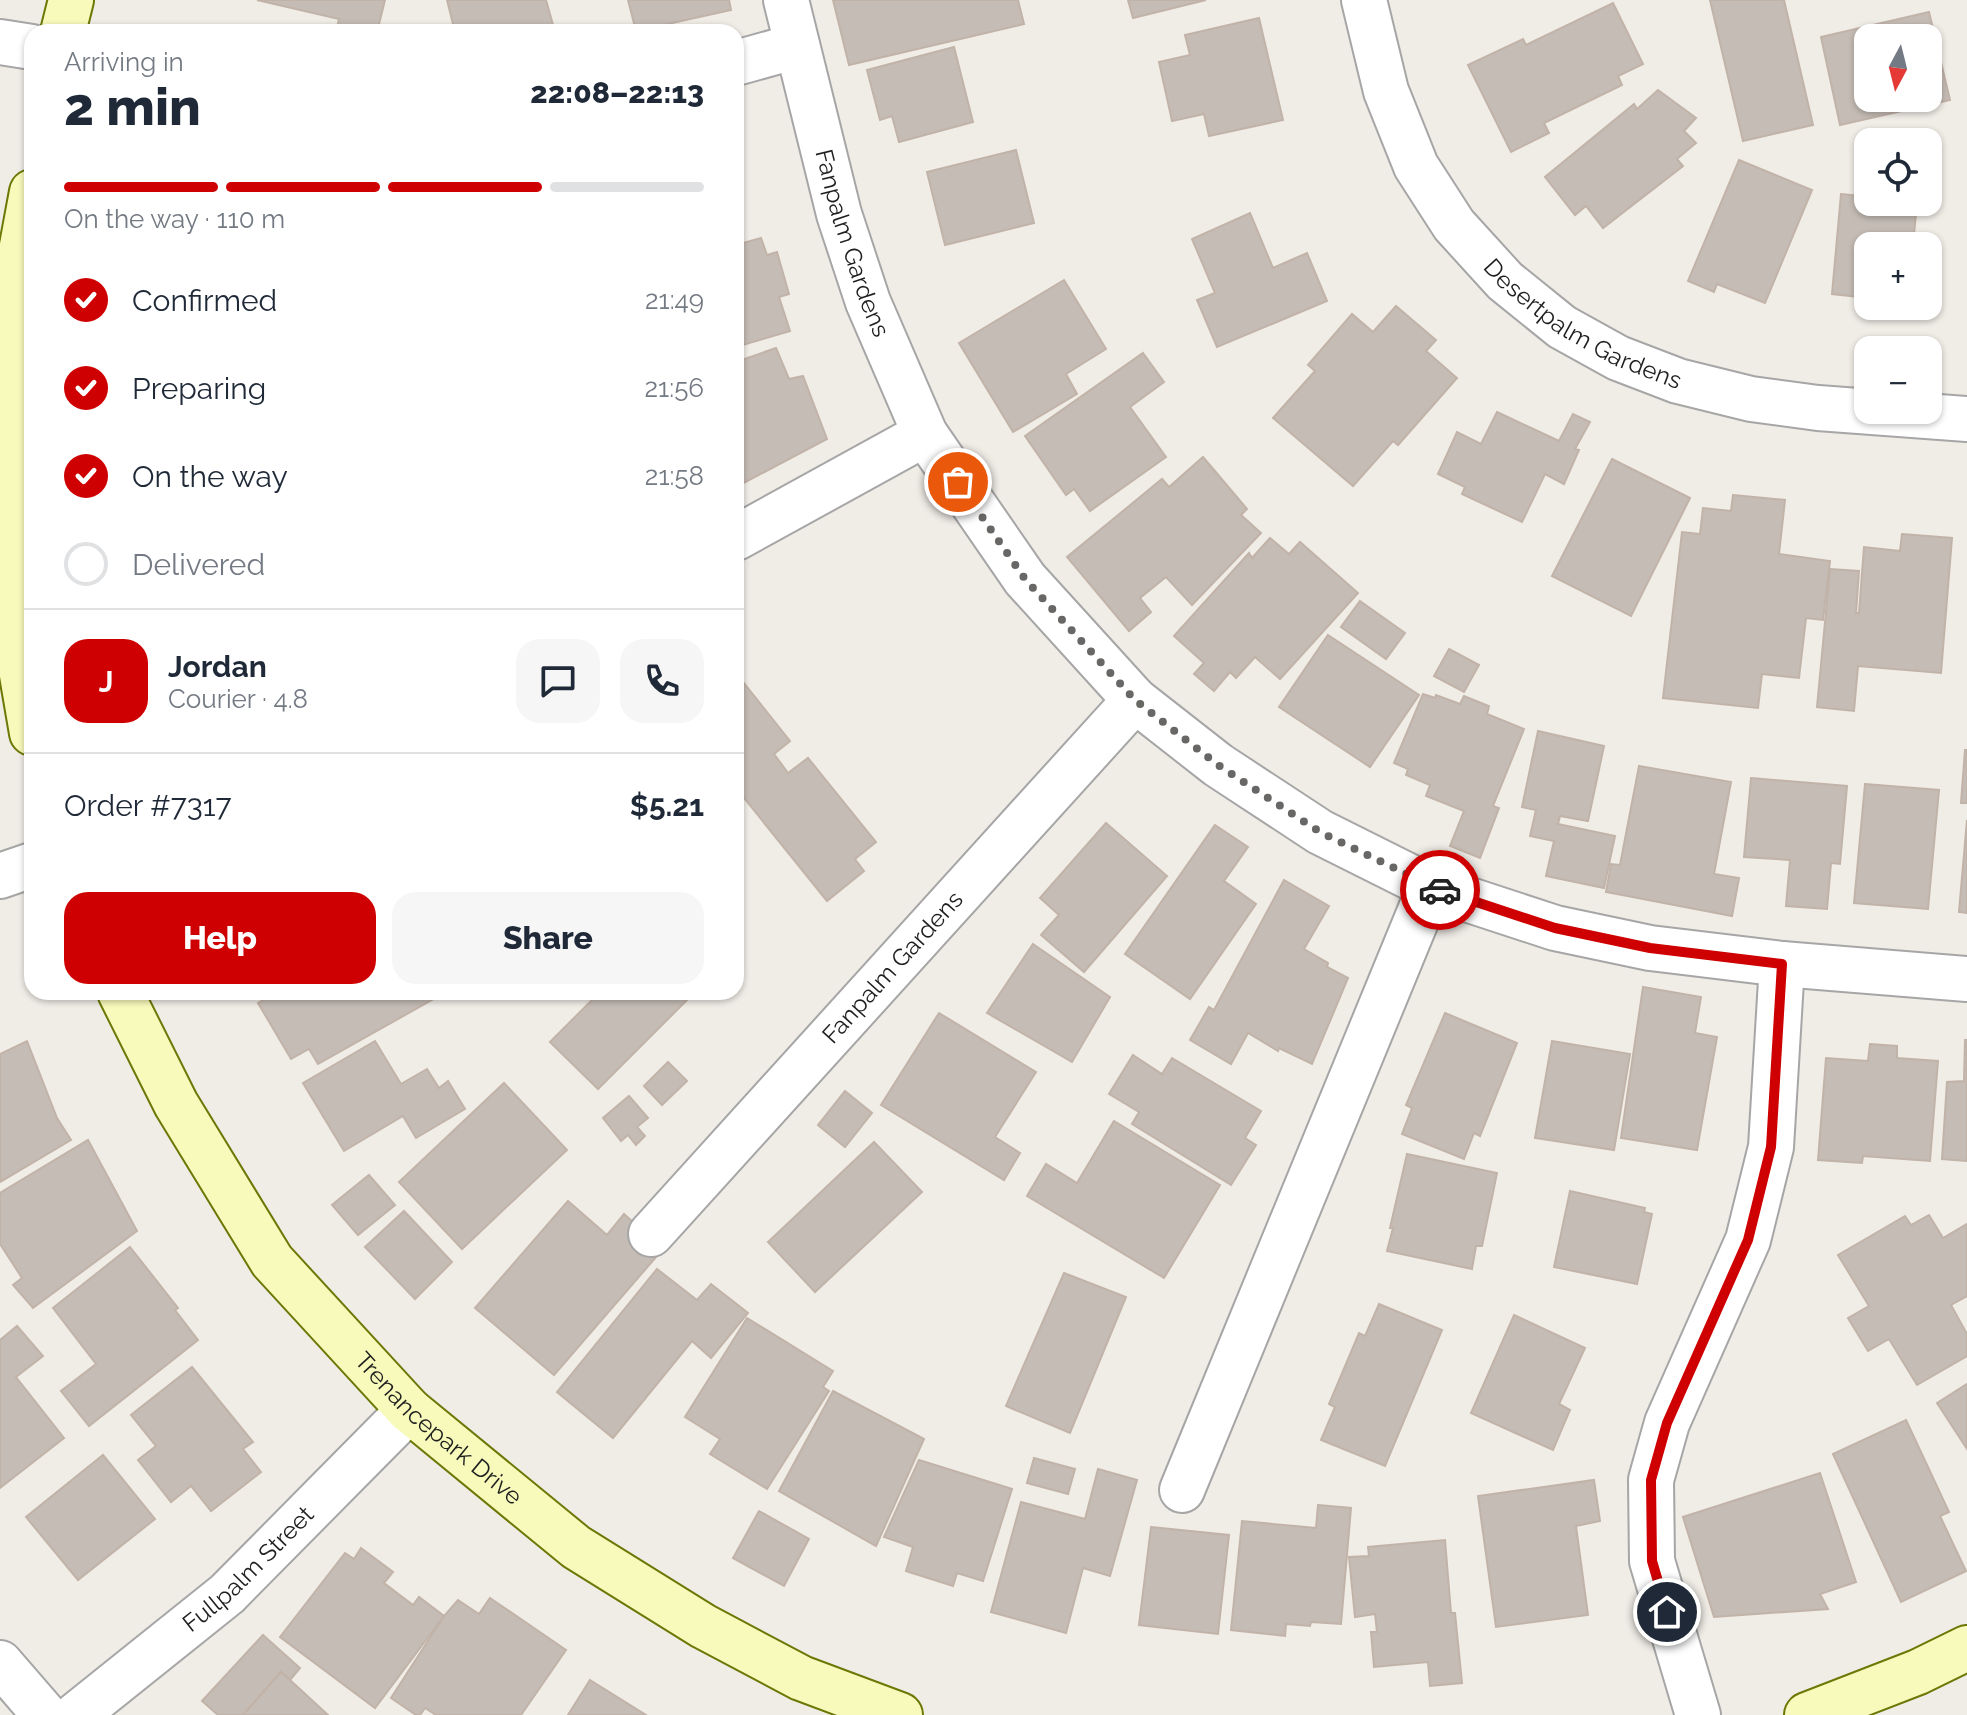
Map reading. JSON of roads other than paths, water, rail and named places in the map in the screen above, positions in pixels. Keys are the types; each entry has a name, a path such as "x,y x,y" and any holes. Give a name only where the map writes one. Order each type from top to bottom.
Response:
{"street":[{"path":"65,24 71,0"},
{"name":"Fanpalm Gardens","path":"786,0 839,214 868,302 925,434 1025,579 1135,700 1218,765 1320,832 1430,887 1555,928 1650,948 1782,964 1967,979"},
{"name":"Desertpalm Gardens","path":"1374,2 1386,91 1416,166 1454,225 1505,281 1562,327 1618,358 1654,372 1751,399 1818,408 1967,419"},
{"path":"0,42 24,46"},
{"path":"744,61 797,46"},
{"path":"24,235 14,289 3,564 24,686"},
{"path":"744,534 925,434"},
{"name":"Fanpalm Gardens","path":"651,1234 1135,700"},
{"path":"0,876 24,868"},
{"path":"1182,1490 1430,887"},
{"path":"1698,1715 1652,1561 1651,1480 1667,1423 1748,1240 1771,1147 1782,964"},
{"name":"Trenancepark Drive","path":"124,1000 176,1104 272,1261 409,1410 576,1547 703,1626 801,1678 900,1715"},
{"name":"Fullpalm Street","path":"76,1715 227,1594 409,1410"},
{"path":"1807,1715 1918,1672 1967,1648"},
{"path":"0,1663 45,1715"}]}
